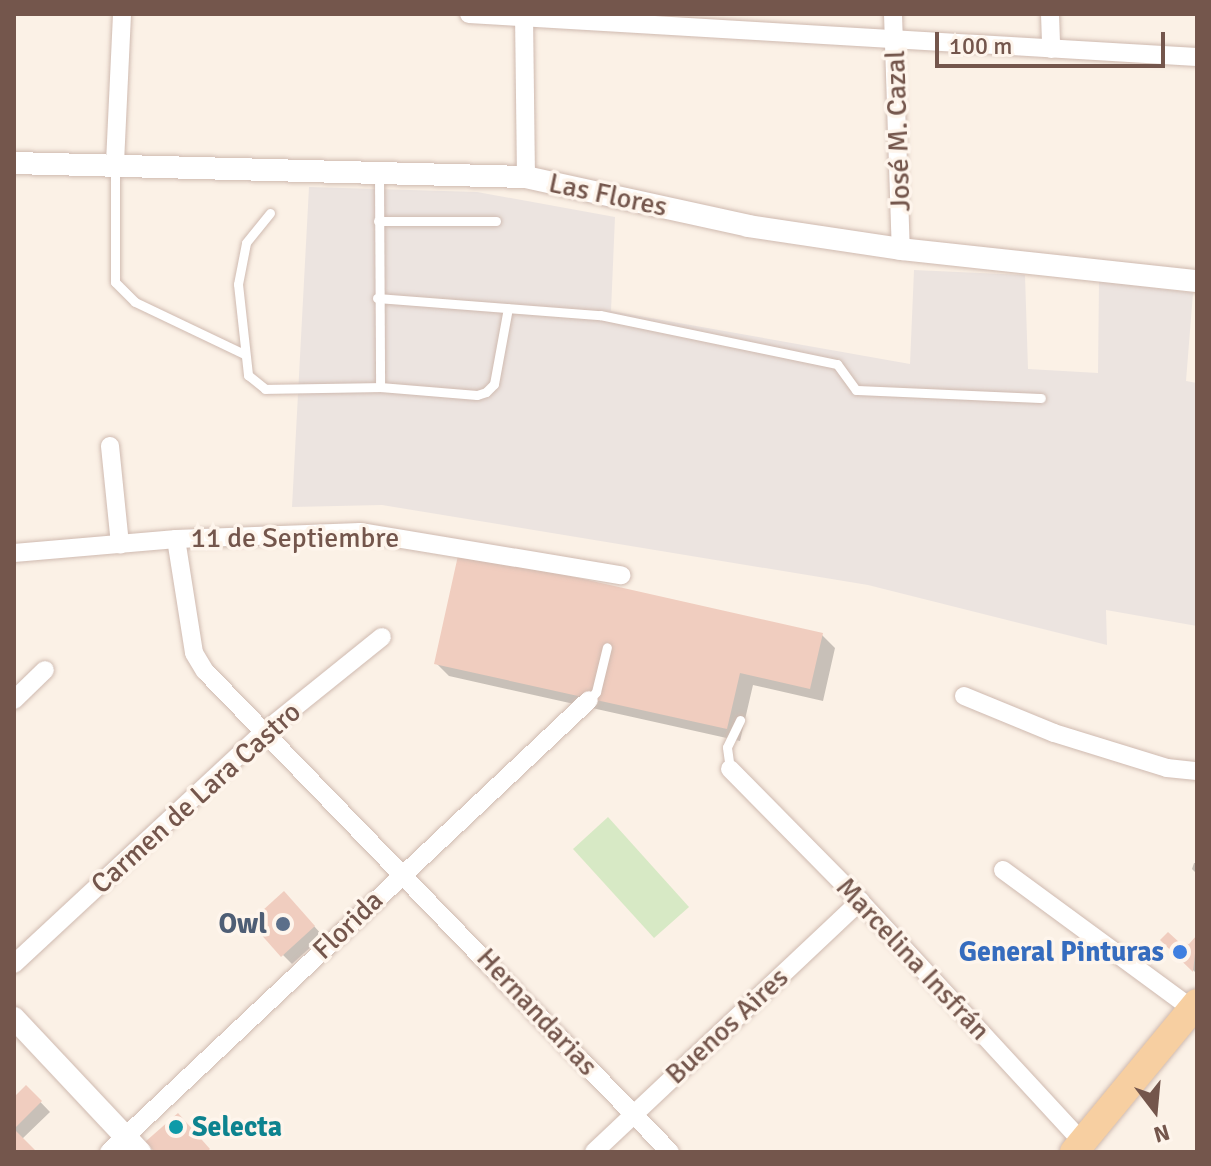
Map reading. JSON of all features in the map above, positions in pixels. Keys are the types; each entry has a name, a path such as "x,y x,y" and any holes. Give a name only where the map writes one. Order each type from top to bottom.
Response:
{"main road":[{"path":"1083,1149 1195,1006"}],"street":[{"path":"115,163 122,14"},
{"path":"469,14 710,22 897,43 1197,57"},
{"name":"José M. Cazal","path":"893,14 897,43 901,249"},
{"path":"1050,14 1051,49"},
{"path":"524,16 526,177"},
{"name":"Las Flores","path":"14,163 115,163 526,177 748,226 901,249 1197,281"},
{"path":"110,446 120,544"},
{"name":"11 de Septiembre","path":"14,553 176,539 360,532 621,575"},
{"name":"Hernandarias","path":"176,539 194,653 265,731 404,872 670,1152"},
{"name":"Carmen de Lara Castro","path":"14,964 265,731 382,637"},
{"path":"14,700 45,670"},
{"path":"964,696 1054,733 1167,768 1197,771"},
{"name":"Florida","path":"125,1147 404,872 589,700"},
{"name":"Marcelina Insfrán","path":"730,769 860,901 1083,1149"},
{"path":"1003,870 1195,1006"},
{"name":"Buenos Aires","path":"594,1152 860,901"},
{"path":"14,1018 125,1147"}],"lane":[{"path":"115,163 115,282 135,302 244,354"},
{"path":"379,171 377,298 380,387"},
{"path":"270,213 246,243 238,284 248,375 265,389 380,387 477,395 494,384 508,308"},
{"path":"378,221 496,221"},
{"path":"377,298 600,315 837,364 856,390 1041,398"},
{"path":"589,700 596,692 607,647"},
{"path":"730,769 727,747 740,720"}],"shaded area":[{"path":"309,187 477,192 615,217 611,311 910,364 914,270 1025,275 1028,369 1098,373 1099,281 1193,293 1186,381 1197,383 1197,626 1106,610 1107,645 868,585 382,505 292,507"}],"green space":[{"path":"608,817 689,907 654,938 573,849"}],"building":[{"path":"459,551 823,633 810,689 740,673 727,729 434,664"},
{"name":"Owl","path":"284,891 315,926 281,957 250,922"},
{"name":"General Pinturas","path":"1168,932 1180,943 1189,944 1197,935 1193,972 1160,940"},
{"path":"26,1085 42,1101 14,1129 14,1097"},
{"name":"Selecta","path":"178,1113 210,1149 207,1152 155,1152 145,1142"},
{"path":"14,1129 37,1152 14,1152"}],"place":[{"name":"Owl","path":"283,924"},
{"name":"General Pinturas","path":"1180,952"},
{"name":"Selecta","path":"176,1127"}]}
